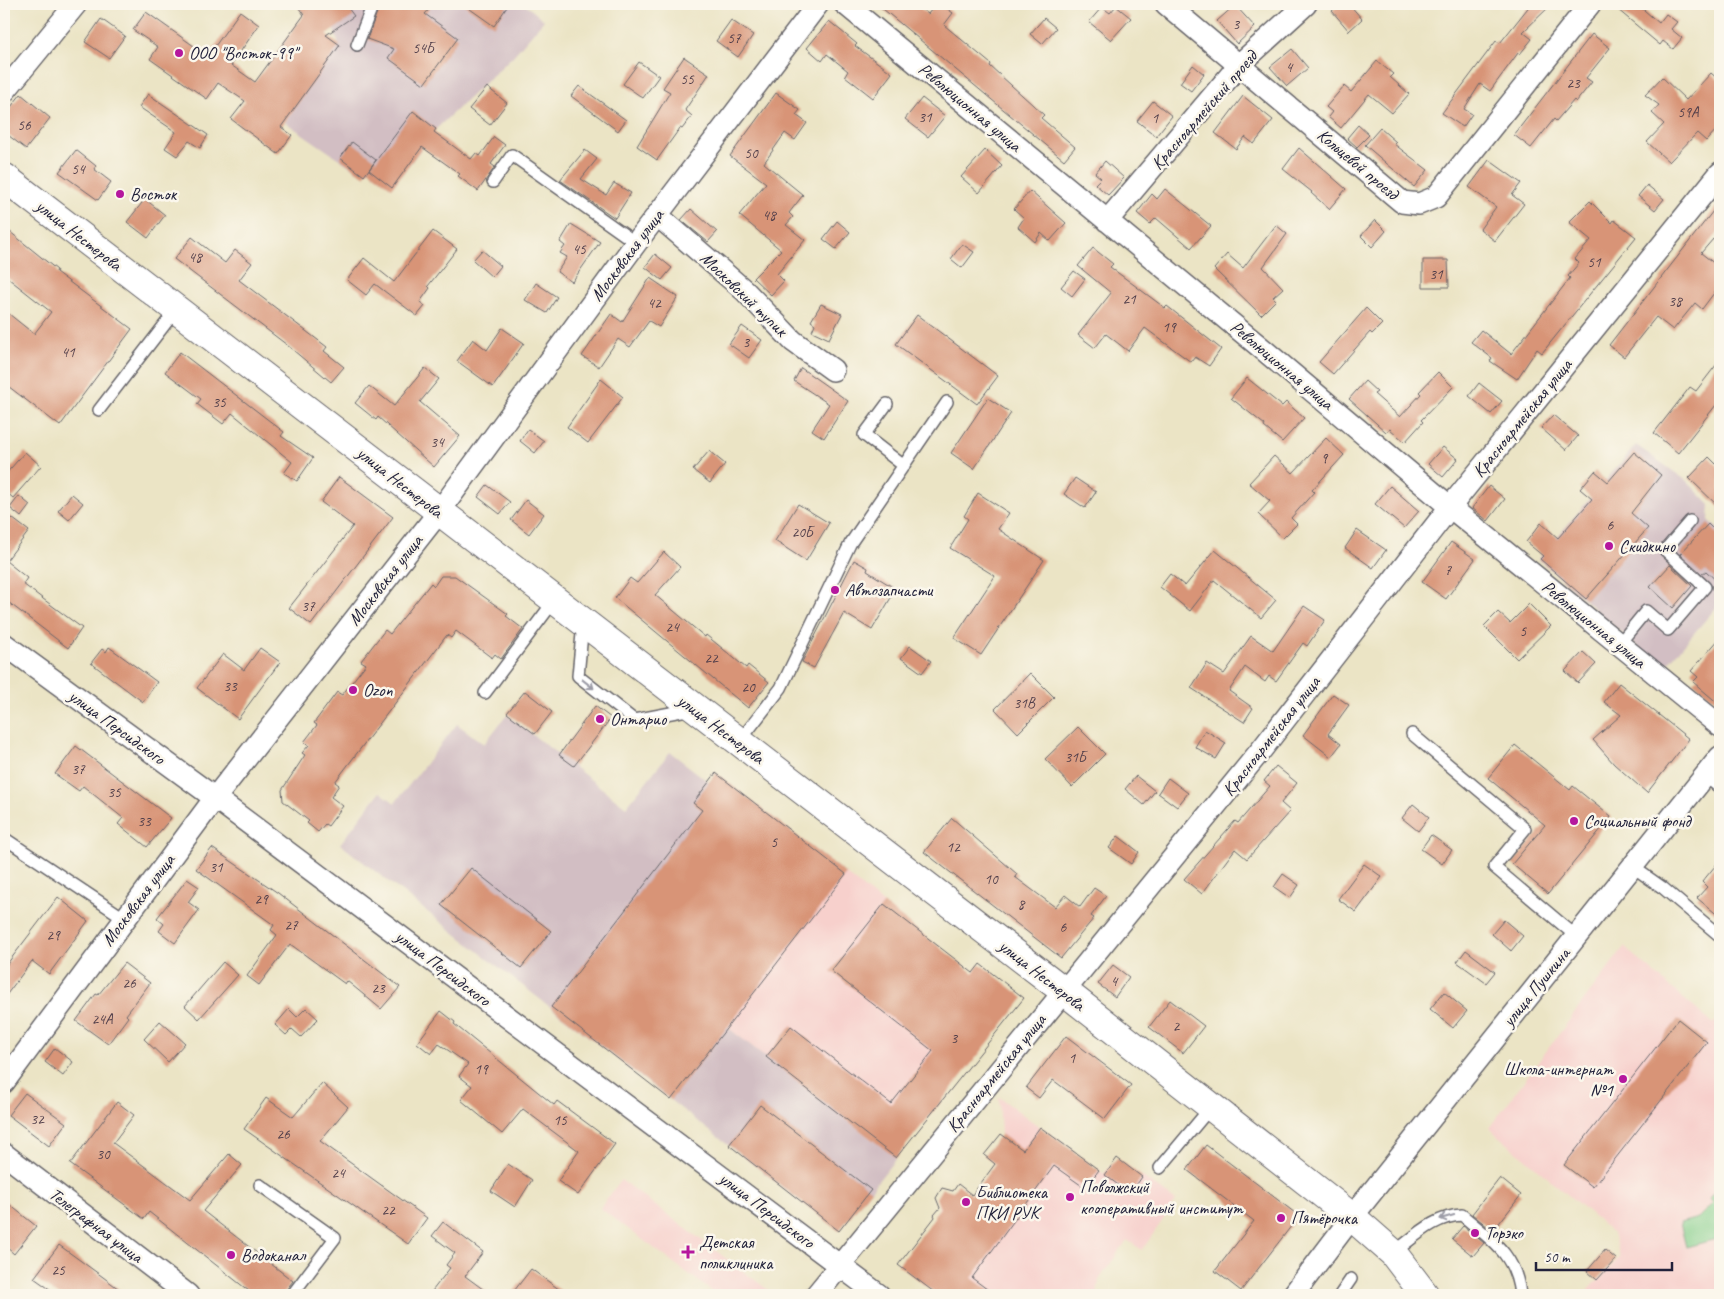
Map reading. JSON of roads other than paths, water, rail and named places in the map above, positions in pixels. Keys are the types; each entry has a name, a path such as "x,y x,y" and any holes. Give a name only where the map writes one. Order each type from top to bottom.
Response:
{"main road":[{"name":"улица Нестерова","path":"4,177 738,743 1064,991 1352,1217 1394,1253 1425,1295"}],"street":[{"path":"4,92 76,4"},
{"name":"Московская улица","path":"4,1082 214,798 439,512 636,243 818,4"},
{"name":"Революционная улица","path":"845,4 1107,222 1266,351 1450,508 1720,726"},
{"name":"Кольцевой проезд","path":"1166,4 1240,64 1402,202 1419,204 1436,197 1590,4"},
{"name":"Красноармейский проезд","path":"1107,222 1240,64 1306,4"},
{"name":"Красноармейская улица","path":"816,1295 1262,749 1450,508 1720,172"},
{"name":"Московский тупик","path":"657,215 745,292 793,341 834,370"},
{"name":"улица Персидского","path":"4,644 214,798 879,1295"},
{"name":"улица Пушкина","path":"1293,1295 1352,1217 1633,867 1713,782 1720,757"},
{"name":"Телеграфная улица","path":"4,1154 188,1295"}],"lane":[{"path":"357,45 373,4"},
{"path":"494,182 512,155 636,243"},
{"path":"99,410 176,310"},
{"path":"738,743 782,688 850,544 947,402"},
{"path":"887,404 864,435 904,466"},
{"path":"1619,644 1646,611 1668,630 1705,587 1665,550 1690,521"},
{"path":"485,693 554,601"},
{"path":"583,623 578,676 634,720 694,709"},
{"path":"1412,734 1524,829 1494,868 1576,937"},
{"path":"4,838 124,918"},
{"path":"1633,867 1668,892 1720,936"},
{"path":"1160,1168 1211,1107"},
{"path":"260,1185 335,1238 292,1295"},
{"path":"1394,1253 1435,1221 1451,1215 1462,1215 1505,1252 1519,1283 1520,1295"},
{"path":"1340,1295 1351,1280"}],"place":[{"name":"ООО \"Восток-99\"","path":"179,53"},
{"name":"Восток","path":"120,194"},
{"name":"Скидкино","path":"1609,546"},
{"name":"Автозапчасти","path":"835,590"},
{"name":"Ozon","path":"353,690"},
{"name":"Онтарио","path":"600,719"},
{"name":"Социальный фонд","path":"1574,821"},
{"name":"Школа-интернат №1","path":"1623,1079"},
{"name":"Поволжский кооперативный институт","path":"1070,1197"},
{"name":"Библиотека ПКИ РУК","path":"966,1202"},
{"name":"Пятёрочка","path":"1281,1218"},
{"name":"Торэко","path":"1475,1233"},
{"name":"Детская поликлиника","path":"688,1252"},
{"name":"Водоканал","path":"231,1255"}]}
